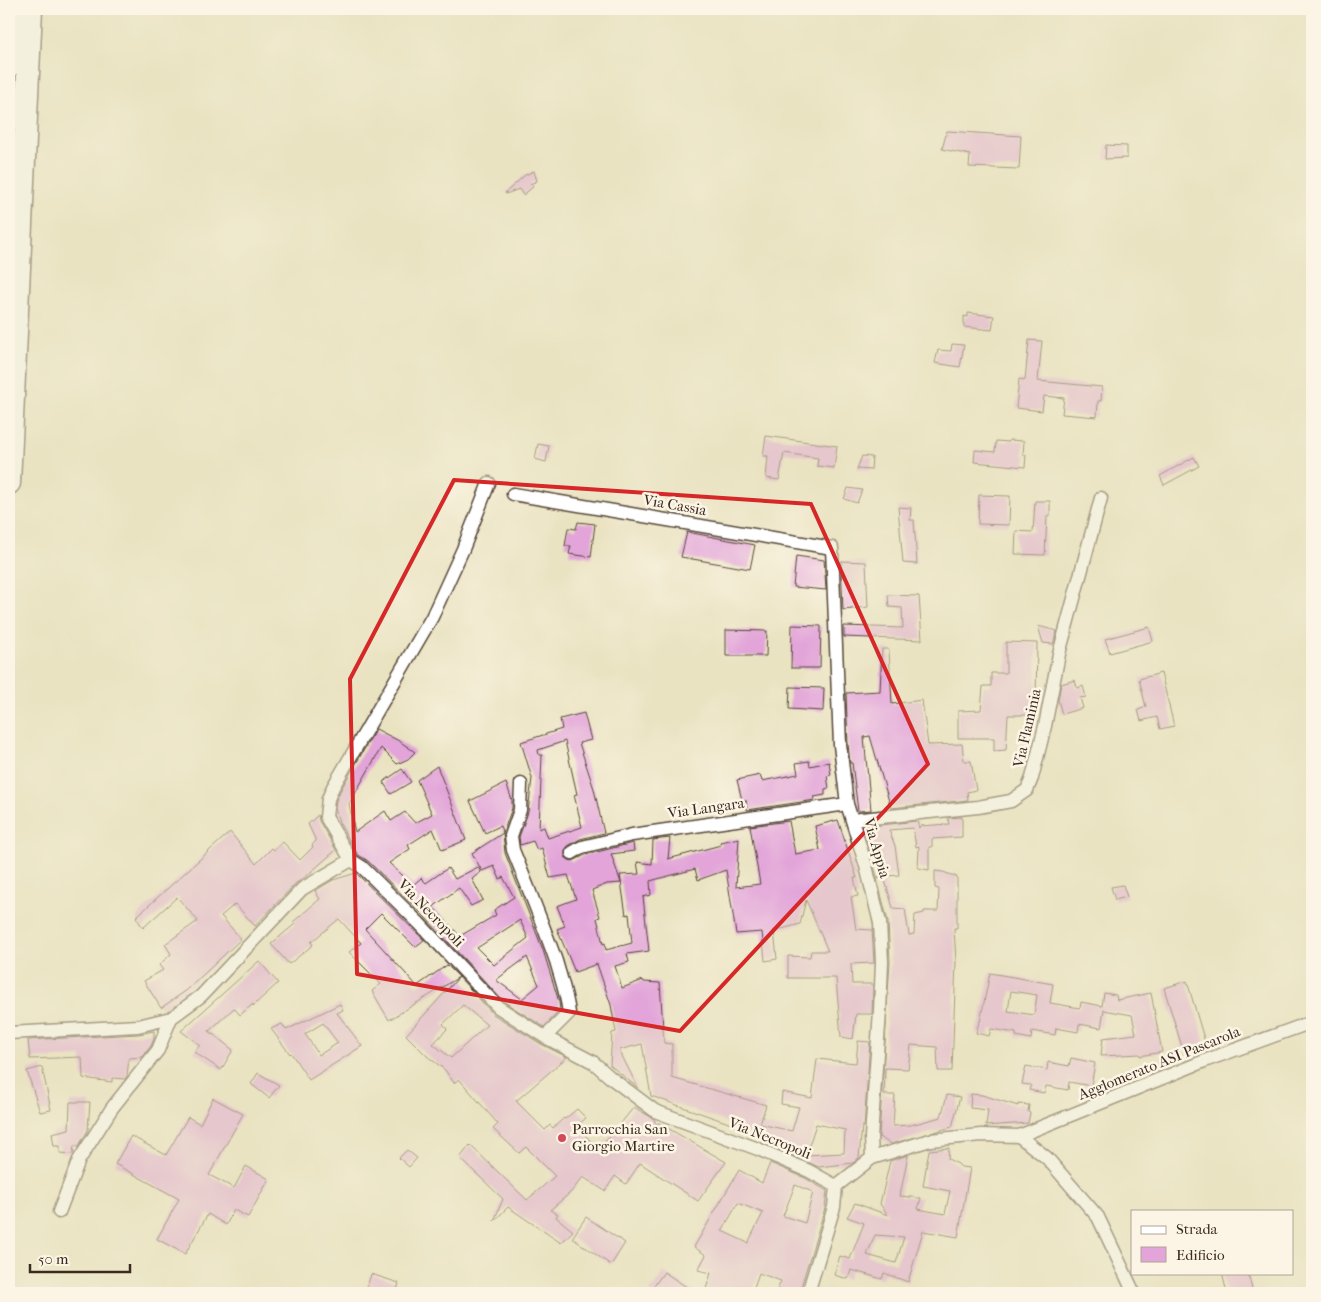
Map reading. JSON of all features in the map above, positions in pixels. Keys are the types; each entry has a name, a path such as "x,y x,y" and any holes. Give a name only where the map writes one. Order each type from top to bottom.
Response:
{"highway":[{"path":"9,66 26,10"},
{"path":"9,483 26,10"}],"street":[{"path":"9,1033 138,1026 171,1018 200,996 302,889 351,860 326,817 330,793 432,616 463,549 489,483"},
{"name":"Via Cassia","path":"513,494 832,548"},
{"name":"Via Flaminia","path":"852,820 978,807 1011,801 1027,790 1032,778 1045,726 1059,654 1101,498"},
{"name":"Via Appia","path":"832,548 840,745 846,804 866,866 880,922 882,962 871,1137 872,1158"},
{"path":"521,784 520,810 511,836 513,850 548,938 566,994 569,1013 545,1037"},
{"name":"Via Langara","path":"572,853 582,847 632,835 846,804"},
{"name":"Via Necropoli","path":"351,860 362,867 419,923 498,1007 545,1037 593,1062 611,1078 655,1110 809,1171 836,1186"},
{"path":"59,1212 79,1160 112,1108 158,1050 171,1018"},
{"name":"Agglomerato ASI Pascarola","path":"1019,1136 1207,1060 1312,1022"},
{"path":"808,1293 834,1208 836,1186 872,1158 930,1140 981,1135 1019,1136 1048,1158 1098,1217 1134,1293"}],"highlighted area":[{"path":"454,480 811,504 928,764 680,1031 357,974 350,679"}],"building":[{"path":"947,131 1021,136 1019,169 969,167 970,155 942,149"},
{"path":"1106,145 1127,146 1127,158 1105,159"},
{"path":"534,171 537,181 530,184 533,187 523,195 519,189 505,193 525,175"},
{"path":"968,313 994,316 992,330 964,327 964,316 968,317"},
{"path":"1029,340 1042,341 1038,381 1102,387 1101,401 1098,401 1097,417 1062,414 1064,398 1044,396 1042,411 1016,408 1019,379 1025,380"},
{"path":"952,344 964,345 960,367 935,363 938,350 951,351"},
{"path":"766,436 837,446 834,468 817,466 818,458 784,453 779,480 766,478 768,456 763,456"},
{"path":"1009,440 1024,441 1023,455 1026,455 1025,467 974,462 975,450 995,452 996,441 1009,442"},
{"path":"538,444 549,446 546,462 535,459"},
{"path":"862,456 872,457 871,470 857,469"},
{"path":"1194,457 1199,466 1164,485 1160,476"},
{"path":"848,488 862,490 857,503 844,499"},
{"path":"979,495 1010,496 1009,525 978,524"},
{"path":"1035,501 1050,501 1050,516 1047,516 1045,555 1015,554 1016,531 1033,532"},
{"path":"898,507 911,508 910,520 914,520 917,564 903,563"},
{"path":"578,522 595,524 591,557 569,554 571,546 565,546 568,528 576,529"},
{"path":"687,532 755,545 750,569 681,557"},
{"path":"796,556 824,560 826,590 793,587"},
{"path":"841,561 866,562 868,607 843,610"},
{"path":"888,595 919,596 922,640 844,637 844,626 903,628 902,608 889,607"},
{"path":"792,625 821,626 820,668 791,668"},
{"path":"1038,626 1057,631 1053,644 1043,643"},
{"path":"1149,627 1153,641 1110,653 1105,639"},
{"path":"726,630 767,631 766,656 726,656"},
{"path":"1006,642 1037,643 1036,703 1033,703 1033,715 1008,715 1006,750 994,751 994,738 958,738 958,711 981,710 983,686 991,686 991,673 1006,673"},
{"path":"882,649 888,649 889,651 892,704 922,700 928,745 962,744 964,761 971,761 976,790 967,792 968,800 891,808 870,736 864,737 871,810 858,811 848,744 846,693 880,691"},
{"path":"1161,673 1174,726 1160,729 1157,717 1141,721 1138,710 1146,707 1139,679"},
{"path":"1075,680 1077,688 1083,686 1086,697 1080,698 1083,708 1062,714 1058,700 1061,684"},
{"path":"790,687 824,688 823,711 789,709"},
{"path":"584,713 591,740 579,743 594,789 604,833 580,839 568,846 565,850 565,857 573,861 585,855 633,843 634,851 611,854 621,883 607,884 592,890 600,917 597,918 606,950 632,943 629,914 626,915 620,875 639,874 637,862 652,864 653,840 670,838 668,859 721,845 720,842 739,838 736,887 760,884 750,826 789,821 795,854 820,850 815,826 838,820 857,878 854,878 858,896 851,897 856,929 872,930 874,963 851,964 852,984 873,984 872,1014 856,1014 853,1039 841,1037 836,978 788,978 788,956 810,957 811,951 828,951 806,900 800,924 774,931 777,959 765,961 762,932 736,934 726,870 698,880 695,869 650,881 651,895 643,897 649,951 627,954 629,962 615,966 622,988 643,980 644,982 660,983 664,1043 672,1044 672,1078 766,1105 760,1124 792,1131 799,1107 781,1104 782,1092 812,1098 817,1059 856,1063 858,1041 870,1042 864,1127 862,1126 859,1158 853,1163 819,1167 776,1148 778,1146 726,1122 651,1096 642,1044 619,1050 638,1088 610,1065 612,1033 616,1032 611,1005 597,964 575,972 557,929 565,926 557,906 576,899 568,875 550,878 542,848 537,850 533,841 520,845 519,837 528,812 532,778 521,742 562,729 560,719","holes":["565,741 577,794 574,795 582,827 548,838 544,827 539,829 542,755 539,755 538,750","816,1124 845,1130 844,1153 806,1155"]},
{"path":"376,729 415,752 408,759 397,764 381,748 349,804 355,832 385,811 391,821 405,812 415,823 432,814 417,780 437,766 466,840 442,850 433,829 408,845 410,849 389,863 413,885 421,878 426,883 448,868 455,879 478,867 481,872 472,879 483,900 471,906 459,888 433,907 460,936 496,915 494,910 514,897 503,877 500,879 494,866 482,871 472,853 503,833 505,853 543,950 559,1002 560,1010 544,1027 503,1001 425,917 368,861 357,854 339,822 335,808 340,791","holes":["520,920 528,938 494,965 477,948","527,957 539,985 522,999 496,980"]},
{"path":"809,761 810,766 829,762 831,775 827,776 829,788 825,789 825,795 814,797 815,800 747,810 746,800 742,800 737,780 760,775 762,781 798,774 796,763"},
{"path":"402,769 411,782 391,794 383,782"},
{"path":"506,783 512,800 512,808 503,833 500,826 485,833 470,801"},
{"path":"318,815 319,821 336,850 296,883 255,926 235,904 221,916 241,939 187,990 161,1008 144,981 163,970 159,965 171,954 165,944 198,921 177,897 143,928 136,917 230,832 256,864 272,848 274,850 283,842 300,860 313,847 312,845 316,841 308,824"},
{"path":"962,817 962,837 932,839 932,847 929,847 929,870 918,868 919,846 916,847 913,828 889,830 895,846 899,875 877,877 863,827 917,821 919,828 920,826 949,824 948,818"},
{"path":"935,871 957,877 957,928 954,928 956,961 952,1071 938,1071 937,1047 911,1045 908,1069 885,1068 884,1095 895,1095 893,1126 911,1125 941,1117 947,1095 960,1097 952,1127 891,1144 879,1137 890,962 888,921 877,879 884,877 893,908 905,909 909,935 914,934 915,915 924,913 924,911 938,911 939,889 935,888"},
{"path":"356,873 424,940 415,947 381,913 365,929 417,986 447,965 459,977 389,1020 372,991 381,984 349,952 361,943 339,919 311,942 313,945 289,964 271,944 295,924 293,922 320,899 315,891 333,880"},
{"path":"1123,885 1127,897 1115,900 1111,887"},
{"path":"259,961 278,983 240,1015 234,1008 209,1031 233,1050 221,1070 194,1052 200,1045 181,1031"},
{"path":"990,973 1053,984 1050,1003 1080,1008 1081,1002 1102,1006 1104,993 1116,995 1117,1000 1151,993 1162,1052 1140,1056 1140,1054 1101,1056 1103,1038 1136,1034 1132,1015 1104,1010 1101,1028 1079,1024 1078,1032 1056,1028 1055,1035 1032,1031 1031,1039 1016,1036 1016,1033 991,1029 989,1036 976,1033","holes":["1011,991 1037,995 1034,1015 1008,1011"]},
{"path":"459,977 493,1014 541,1044 567,1057 516,1101 545,1130 550,1125 553,1128 577,1109 586,1118 577,1126 599,1150 634,1107 654,1119 656,1124 659,1123 726,1162 698,1201 640,1163 626,1184 615,1176 605,1191 583,1177 571,1192 550,1210 558,1214 556,1217 573,1231 561,1243 508,1207 494,1221 503,1199 460,1158 470,1145 527,1200 555,1176 526,1147 519,1153 493,1129 498,1124 459,1079 454,1083 445,1070 427,1056 406,1035","holes":["463,1005 487,1025 451,1058 433,1044 447,1029 443,1024"]},
{"path":"1187,981 1205,1042 1183,1050 1164,988"},
{"path":"340,1004 343,1010 337,1013 362,1046 309,1080 291,1053 271,1029 282,1024 286,1030","holes":["323,1023 338,1043 319,1055 305,1034"]},
{"path":"154,1031 154,1039 151,1046 142,1057 129,1058 125,1079 112,1078 112,1082 83,1078 82,1057 30,1059 28,1040 139,1034"},
{"path":"1071,1058 1095,1063 1091,1086 1069,1082 1068,1090 1046,1086 1044,1093 1029,1090 1031,1085 1022,1084 1026,1066 1047,1070 1048,1062 1069,1066"},
{"path":"42,1067 51,1110 40,1112 27,1071"},
{"path":"258,1073 279,1085 269,1098 251,1084"},
{"path":"971,1094 982,1095 1018,1106 1018,1104 1029,1105 1028,1123 986,1126 988,1110 970,1108"},
{"path":"213,1098 243,1114 209,1175 234,1188 246,1166 269,1179 248,1217 234,1210 226,1225 208,1214 185,1254 157,1239 179,1199 115,1164 131,1136 166,1155 188,1117 200,1124"},
{"path":"70,1102 90,1102 88,1130 79,1146 74,1146 73,1154 60,1153 60,1146 54,1146 52,1133 69,1129"},
{"path":"949,1148 948,1159 961,1167 970,1168 958,1237 923,1231 908,1282 884,1273 882,1279 851,1270 848,1279 834,1275 840,1256 850,1259 864,1223 847,1217 855,1203 888,1215 880,1204 890,1161 908,1155 900,1196 921,1198 918,1209 945,1214 950,1191 923,1186 929,1150","holes":["875,1235 904,1237 896,1263 867,1255"]},
{"path":"407,1150 417,1158 409,1167 399,1158"},
{"path":"770,1163 805,1178 827,1191 825,1208 799,1293 776,1293 781,1281 759,1273 752,1293 718,1293 706,1289 711,1273 698,1270 706,1255 694,1247 739,1170 762,1183","holes":["795,1185 813,1192 805,1223 783,1216","738,1203 763,1213 748,1243 722,1231"]},
{"path":"586,1217 625,1243 611,1265 572,1238"},
{"path":"664,1272 676,1280 696,1293 649,1293"},
{"path":"371,1274 399,1283 396,1293 365,1293"},
{"path":"1222,1274 1248,1274 1253,1293 1227,1293"}],"place":[{"name":"Parrocchia San Giorgio Martire","path":"562,1138"}]}
